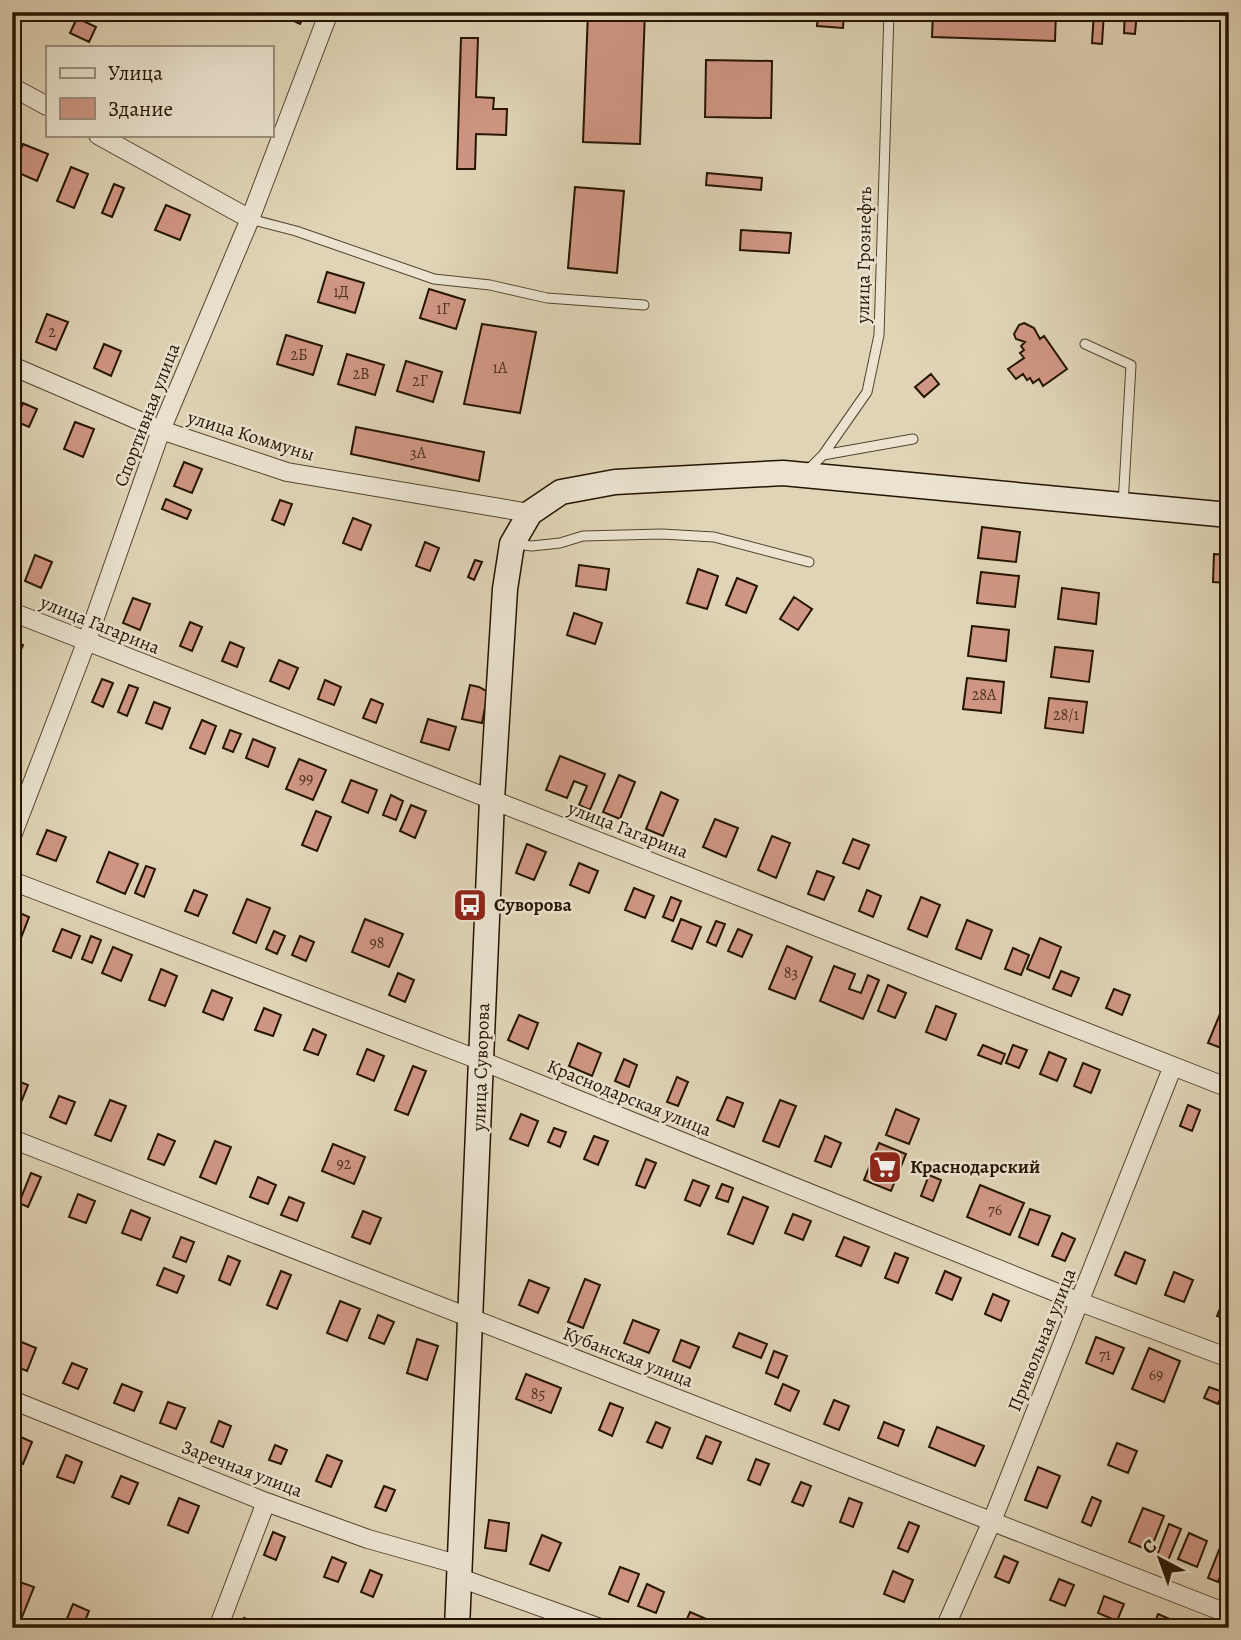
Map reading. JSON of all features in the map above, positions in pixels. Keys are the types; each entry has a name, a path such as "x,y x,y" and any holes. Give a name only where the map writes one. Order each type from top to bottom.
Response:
{"street":[{"name":"Спортивная улица","path":"12,836 86,643 161,430 250,219 329,12"},
{"path":"12,87 46,105"},
{"path":"100,136 250,219"},
{"name":"улица Коммуны","path":"12,366 161,430 287,472 530,513"},
{"path":"530,513 561,492 615,482 783,473 1229,515"},
{"name":"улица Суворова","path":"457,1628 492,800 505,589 512,544 530,513"},
{"name":"улица Гагарина","path":"12,612 1229,1088"},
{"name":"Краснодарская улица","path":"12,881 482,1061 1080,1302 1229,1358"},
{"name":"Привольная улица","path":"945,1628 992,1521 1173,1066"},
{"name":"Кубанская улица","path":"12,1139 1229,1614"},
{"name":"Заречная улица","path":"12,1400 266,1502 460,1572 600,1628"},
{"path":"218,1628 266,1502"}],"lane":[{"name":"улица Грознефть","path":"804,475 823,454 867,392 880,335 888,12"},
{"path":"250,219 296,231 434,279 490,285 547,298 644,305"},
{"path":"1085,344 1131,365 1123,505"},
{"path":"823,454 913,439"},
{"path":"512,544 560,544 583,536 701,536 809,562"}],"building":[{"path":"306,12 300,24 279,14"},
{"path":"588,12 645,12 640,144 583,142"},
{"path":"818,12 844,12 843,28 817,26"},
{"path":"933,12 1056,12 1055,41 932,37"},
{"path":"1094,12 1104,12 1102,44 1092,43"},
{"path":"1125,12 1137,12 1135,34 1124,33"},
{"path":"77,18 96,27 89,42 70,33"},
{"path":"461,38 478,38 476,97 494,98 493,109 507,109 506,135 476,134 475,169 457,169"},
{"path":"706,60 772,61 771,118 705,117"},
{"path":"23,144 48,154 37,181 12,170"},
{"path":"71,167 88,174 74,208 57,201"},
{"path":"707,173 762,178 761,190 706,185"},
{"path":"114,184 124,188 112,217 102,213"},
{"path":"575,187 624,191 617,273 568,268"},
{"path":"166,205 190,215 180,240 155,230"},
{"path":"741,230 791,233 789,253 740,250"},
{"path":"327,272 364,283 355,313 318,302"},
{"path":"429,289 465,300 456,329 420,318"},
{"path":"47,314 68,322 56,350 36,342"},
{"path":"1024,323 1034,328 1040,339 1044,336 1067,369 1043,386 1039,379 1033,383 1023,374 1016,379 1008,369 1024,358 1020,353 1024,350 1021,346 1025,342 1016,339 1014,334 1019,325"},
{"path":"482,324 536,332 520,413 464,404"},
{"path":"286,335 322,346 313,375 277,364"},
{"path":"104,344 121,351 111,376 94,368"},
{"path":"347,354 384,365 375,395 338,384"},
{"path":"406,361 442,372 433,402 397,391"},
{"path":"931,374 939,384 924,397 915,387"},
{"path":"23,403 37,409 29,427 15,421"},
{"path":"75,422 94,429 83,457 64,449"},
{"path":"356,427 484,452 479,481 351,454"},
{"path":"184,462 202,469 192,493 174,486"},
{"path":"166,499 191,510 187,519 162,509"},
{"path":"280,500 292,504 284,525 272,520"},
{"path":"353,518 371,525 361,550 343,543"},
{"path":"982,527 1020,532 1016,562 978,558"},
{"path":"425,542 439,548 430,571 416,566"},
{"path":"1214,554 1229,555 1229,583 1213,582"},
{"path":"35,555 52,562 41,588 25,581"},
{"path":"475,560 482,562 474,580 468,577"},
{"path":"579,565 609,569 606,590 576,586"},
{"path":"698,569 718,576 707,609 687,603"},
{"path":"981,572 1019,576 1015,607 977,603"},
{"path":"737,578 757,586 746,613 726,605"},
{"path":"1062,588 1099,593 1096,624 1058,619"},
{"path":"794,597 812,609 798,630 780,619"},
{"path":"133,598 150,604 140,630 123,623"},
{"path":"574,613 602,623 595,644 567,635"},
{"path":"190,622 202,627 192,651 180,646"},
{"path":"972,626 1009,630 1006,661 968,656"},
{"path":"12,640 23,645 13,668 12,668"},
{"path":"230,642 244,648 237,667 222,661"},
{"path":"1055,647 1093,651 1089,682 1051,677"},
{"path":"279,660 298,668 289,689 270,681"},
{"path":"967,678 1004,682 1001,713 963,709"},
{"path":"102,679 113,683 103,707 92,702"},
{"path":"325,680 341,687 334,705 318,699"},
{"path":"129,685 138,688 127,716 118,712"},
{"path":"470,685 488,692 482,723 462,719"},
{"path":"1049,698 1087,702 1083,733 1045,728"},
{"path":"371,699 383,704 376,723 363,718"},
{"path":"154,702 170,708 162,729 146,723"},
{"path":"428,719 456,727 449,750 421,742"},
{"path":"202,720 216,726 205,754 190,748"},
{"path":"230,730 241,734 233,752 223,748"},
{"path":"253,739 275,748 268,767 246,758"},
{"path":"560,756 605,774 590,810 579,805 587,786 574,781 567,798 546,790"},
{"path":"299,759 326,770 313,800 286,789"},
{"path":"619,775 635,782 620,819 603,812"},
{"path":"351,780 377,790 368,813 342,802"},
{"path":"661,792 678,800 663,836 646,829"},
{"path":"391,795 403,801 396,820 383,815"},
{"path":"411,805 426,811 415,838 400,831"},
{"path":"316,811 331,817 317,851 302,845"},
{"path":"715,819 738,828 726,857 703,847"},
{"path":"47,830 66,837 56,861 37,854"},
{"path":"772,836 790,843 776,878 758,870"},
{"path":"853,839 869,845 859,869 843,863"},
{"path":"527,844 546,852 534,880 516,873"},
{"path":"109,852 138,864 125,894 97,882"},
{"path":"579,863 598,871 589,893 570,885"},
{"path":"146,866 155,869 144,897 135,893"},
{"path":"817,871 834,877 824,900 808,894"},
{"path":"634,888 654,896 645,918 625,910"},
{"path":"194,890 207,895 198,916 185,911"},
{"path":"867,890 881,896 873,917 859,911"},
{"path":"671,897 681,901 673,921 663,917"},
{"path":"921,897 940,905 927,937 908,929"},
{"path":"247,899 270,908 256,943 233,933"},
{"path":"13,910 29,917 21,938 12,935"},
{"path":"365,919 403,934 389,967 352,952"},
{"path":"681,919 701,927 692,949 672,941"},
{"path":"967,920 992,930 981,959 956,949"},
{"path":"716,921 725,924 716,946 707,942"},
{"path":"62,929 80,936 71,958 53,951"},
{"path":"738,929 752,935 742,957 728,951"},
{"path":"274,931 285,936 277,954 266,949"},
{"path":"91,936 101,940 92,963 82,959"},
{"path":"300,936 314,942 306,961 292,955"},
{"path":"1040,938 1061,947 1049,978 1027,969"},
{"path":"787,946 812,957 795,999 769,989"},
{"path":"113,947 132,955 121,981 102,973"},
{"path":"1013,948 1029,955 1021,975 1005,969"},
{"path":"834,966 855,974 849,989 861,993 868,975 879,980 863,1019 820,1001"},
{"path":"161,969 177,976 165,1006 149,1000"},
{"path":"1061,971 1079,978 1071,996 1053,989"},
{"path":"398,973 414,980 405,1002 389,995"},
{"path":"888,985 906,993 895,1018 878,1011"},
{"path":"1114,989 1130,995 1122,1015 1106,1008"},
{"path":"212,990 232,998 223,1020 203,1012"},
{"path":"936,1006 956,1014 946,1040 926,1032"},
{"path":"264,1008 281,1015 273,1036 255,1030"},
{"path":"1220,1014 1229,1017 1229,1051 1208,1043"},
{"path":"519,1015 538,1023 528,1049 508,1040"},
{"path":"313,1029 326,1035 318,1055 304,1050"},
{"path":"578,1043 601,1053 592,1076 569,1066"},
{"path":"983,1045 1005,1054 1001,1064 978,1055"},
{"path":"1013,1045 1027,1050 1019,1068 1006,1063"},
{"path":"367,1049 384,1056 374,1081 357,1074"},
{"path":"1049,1052 1066,1059 1057,1081 1040,1074"},
{"path":"624,1059 637,1065 629,1087 615,1081"},
{"path":"1083,1063 1100,1070 1091,1093 1074,1086"},
{"path":"413,1066 426,1071 408,1115 395,1110"},
{"path":"677,1077 688,1082 678,1106 667,1102"},
{"path":"15,1080 28,1085 20,1105 12,1102"},
{"path":"59,1096 75,1102 66,1124 50,1117"},
{"path":"727,1097 743,1103 734,1127 717,1120"},
{"path":"110,1100 126,1106 111,1141 95,1135"},
{"path":"780,1100 796,1106 779,1147 763,1141"},
{"path":"1188,1105 1200,1110 1192,1131 1180,1126"},
{"path":"896,1109 919,1119 909,1144 886,1135"},
{"path":"521,1114 538,1121 528,1146 510,1139"},
{"path":"554,1128 566,1132 560,1147 548,1142"},
{"path":"158,1134 175,1141 164,1165 148,1159"},
{"path":"594,1136 608,1141 598,1165 584,1159"},
{"path":"825,1136 841,1143 831,1167 815,1161"},
{"path":"215,1141 231,1147 216,1184 200,1177"},
{"name":"Краснодарский","path":"879,1143 906,1154 891,1191 864,1180"},
{"path":"333,1144 365,1157 354,1184 322,1171"},
{"path":"646,1159 656,1163 645,1188 636,1185"},
{"path":"31,1173 41,1177 28,1207 19,1203"},
{"path":"929,1175 941,1180 933,1201 921,1196"},
{"path":"258,1177 276,1185 268,1204 250,1197"},
{"path":"693,1180 709,1186 700,1206 685,1200"},
{"path":"722,1184 733,1188 728,1202 716,1198"},
{"path":"980,1185 1024,1203 1010,1235 967,1217"},
{"path":"78,1194 95,1201 86,1223 69,1217"},
{"path":"289,1197 304,1203 297,1221 281,1215"},
{"path":"743,1197 768,1207 753,1244 728,1234"},
{"path":"1030,1209 1050,1216 1038,1245 1019,1237"},
{"path":"131,1210 150,1218 141,1240 122,1233"},
{"path":"363,1211 381,1218 370,1244 352,1237"},
{"path":"793,1214 811,1221 803,1240 785,1233"},
{"path":"1062,1233 1075,1239 1065,1261 1052,1256"},
{"path":"181,1237 194,1242 186,1262 173,1257"},
{"path":"844,1237 869,1247 861,1266 836,1256"},
{"path":"1125,1252 1145,1260 1136,1284 1115,1275"},
{"path":"895,1253 908,1258 898,1283 885,1278"},
{"path":"228,1256 240,1261 230,1285 219,1280"},
{"path":"164,1268 184,1276 177,1293 157,1285"},
{"path":"281,1271 291,1275 277,1309 267,1305"},
{"path":"945,1271 961,1278 952,1300 936,1293"},
{"path":"1174,1272 1193,1280 1184,1302 1165,1295"},
{"path":"585,1279 600,1285 583,1328 568,1322"},
{"path":"529,1280 549,1288 538,1313 519,1305"},
{"path":"993,1294 1009,1301 1001,1321 985,1314"},
{"path":"1226,1294 1229,1295 1227,1320 1217,1316"},
{"path":"340,1301 360,1309 347,1341 327,1333"},
{"path":"378,1315 394,1322 384,1344 369,1338"},
{"path":"633,1320 659,1330 649,1353 624,1343"},
{"path":"739,1333 767,1344 761,1358 733,1347"},
{"path":"1096,1337 1124,1348 1113,1374 1086,1363"},
{"path":"417,1339 438,1346 427,1380 407,1373"},
{"path":"681,1340 699,1347 690,1368 673,1361"},
{"path":"19,1341 36,1348 27,1371 12,1365"},
{"path":"1149,1348 1180,1361 1164,1402 1132,1389"},
{"path":"774,1351 787,1356 778,1378 766,1373"},
{"path":"72,1363 87,1369 78,1389 63,1383"},
{"path":"526,1374 561,1388 551,1413 516,1399"},
{"path":"122,1384 142,1392 134,1411 114,1403"},
{"path":"783,1384 799,1391 790,1411 775,1404"},
{"path":"1209,1387 1223,1392 1218,1404 1204,1398"},
{"path":"834,1400 849,1406 839,1430 824,1424"},
{"path":"168,1402 185,1408 176,1429 160,1423"},
{"path":"610,1403 623,1408 612,1436 599,1430"},
{"path":"219,1421 231,1426 223,1447 211,1442"},
{"path":"656,1422 670,1428 662,1448 647,1442"},
{"path":"884,1422 904,1430 898,1446 878,1438"},
{"path":"937,1427 984,1446 975,1466 929,1447"},
{"path":"12,1433 32,1442 23,1464 12,1460"},
{"path":"706,1436 721,1442 712,1464 697,1458"},
{"path":"1117,1443 1137,1451 1128,1473 1108,1465"},
{"path":"275,1445 287,1450 281,1464 269,1460"},
{"path":"66,1455 82,1462 74,1483 57,1477"},
{"path":"327,1455 342,1461 331,1487 316,1481"},
{"path":"756,1459 769,1464 760,1485 748,1480"},
{"path":"1038,1467 1060,1476 1047,1508 1025,1500"},
{"path":"121,1476 138,1483 129,1504 112,1497"},
{"path":"801,1482 811,1486 803,1506 792,1502"},
{"path":"384,1486 395,1490 386,1511 375,1507"},
{"path":"1092,1497 1101,1501 1091,1526 1082,1522"},
{"path":"179,1498 199,1506 188,1533 168,1525"},
{"path":"849,1498 862,1503 853,1527 840,1522"},
{"path":"1143,1508 1164,1516 1150,1551 1129,1542"},
{"path":"489,1520 509,1523 506,1551 485,1548"},
{"path":"909,1522 919,1526 908,1552 898,1548"},
{"path":"1169,1524 1181,1529 1167,1563 1156,1558"},
{"path":"273,1532 285,1537 276,1560 264,1555"},
{"path":"1189,1533 1207,1541 1197,1567 1178,1559"},
{"path":"542,1535 561,1543 549,1571 530,1564"},
{"path":"1221,1545 1229,1548 1229,1556 1218,1582 1208,1578"},
{"path":"1004,1556 1018,1562 1009,1583 995,1577"},
{"path":"332,1557 346,1563 338,1582 324,1577"},
{"path":"620,1567 639,1574 628,1602 609,1594"},
{"path":"370,1570 382,1575 373,1597 361,1592"},
{"path":"893,1571 913,1580 904,1602 884,1594"},
{"path":"1059,1579 1074,1585 1065,1606 1050,1600"},
{"path":"17,1581 34,1587 22,1617 12,1613 12,1593"},
{"path":"647,1584 664,1592 656,1613 638,1606"},
{"path":"1104,1596 1124,1604 1117,1621 1098,1613"},
{"path":"73,1604 89,1611 82,1628 63,1628"},
{"path":"690,1612 711,1621 708,1628 683,1628"},
{"path":"1158,1614 1172,1620 1168,1628 1153,1628"},
{"path":"244,1618 263,1625 262,1628 240,1628"}],"place":[{"name":"Суворова","path":"470,905"},
{"name":"Краснодарский","path":"885,1167"}]}
